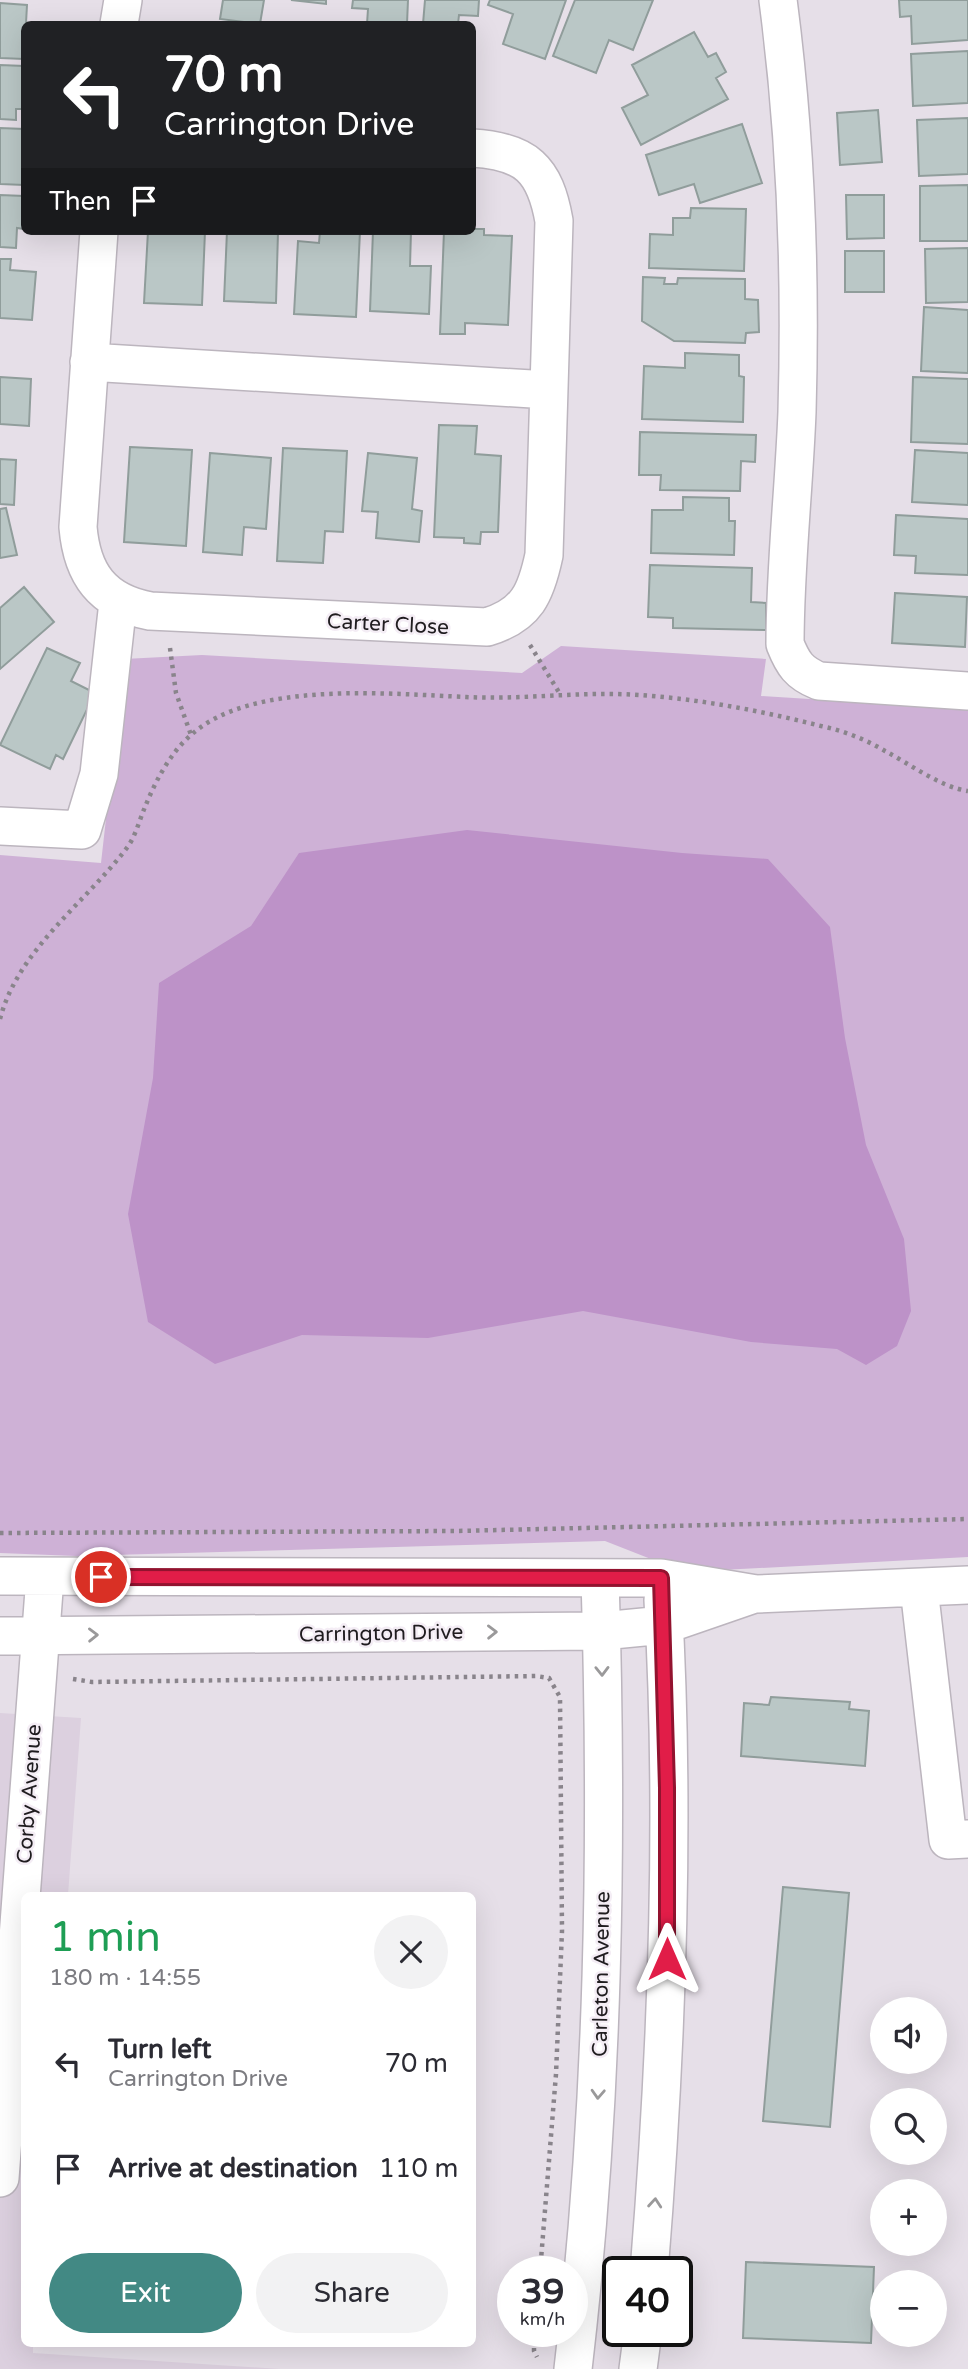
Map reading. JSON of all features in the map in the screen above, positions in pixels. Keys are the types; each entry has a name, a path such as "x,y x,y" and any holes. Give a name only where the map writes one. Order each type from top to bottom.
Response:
{"street":[{"path":"120,21 123,0"},
{"path":"778,0 786,65 797,210 799,300 785,645 794,666 819,681 968,691"},
{"path":"476,149 512,154 541,175 550,195 554,221 544,555 538,582 524,607 513,617"},
{"path":"0,826 82,830 99,774 118,602 103,590 90,574 79,543 99,235"},
{"path":"89,362 548,390"},
{"name":"Carter Close","path":"118,602 134,608 170,611 461,628 488,627 513,617"},
{"name":"Carrington Drive","path":"0,1576 661,1578 756,1594 968,1585"},
{"name":"Corby Avenue","path":"21,1892 45,1577"},
{"name":"Carleton Avenue","path":"557,2367 595,2150 602,2007 604,1822 600,1578"},
{"path":"650,2256 661,2131 666,1983 664,1625 661,1578"},
{"path":"919,1588 948,1840 968,1839"},
{"name":"Carrington Drive","path":"0,1636 602,1631 664,1625 756,1594"},
{"name":"Corby Avenue","path":"0,2178 21,1893"},
{"path":"638,2369 641,2347"}],"path":[{"path":"170,611 171,667 176,693 191,734"},
{"path":"513,617 560,695"},
{"path":"0,1019 8,993 30,958 102,880 130,845 151,793 167,765 191,734 238,709 302,697 402,693 466,697 637,695 695,701 853,735 923,772 968,791"},
{"path":"0,1533 456,1531 968,1519"},
{"path":"549,1678 555,1668"},
{"path":"81,1679 92,1682 549,1678"},
{"path":"541,2256 556,2074 562,1931 559,1696 549,1678"},
{"path":"534,2347 534,2351 557,2367"}],"shaded area":[{"path":"561,646 766,659 761,696 968,709 968,1557 684,1572 605,1541 76,1556 0,1553 0,855 101,863 124,659 202,655 522,673"},
{"path":"467,830 682,853 768,859 830,927 845,1038 866,1145 904,1239 911,1311 897,1346 866,1365 837,1349 751,1342 583,1311 428,1338 302,1335 215,1364 148,1322 128,1214 153,1078 159,983 251,926 299,853"},
{"path":"0,1713 81,1718 68,1892 21,1892 21,2347 33,2347 33,2353 280,2369 0,2369"}],"building":[{"path":"223,0 264,0 260,21 220,19"},
{"path":"291,0 326,0 326,4"},
{"path":"353,0 408,0 407,21 367,21 368,9 352,8"},
{"path":"425,0 479,0 478,16 459,15 458,21 423,21"},
{"path":"490,0 566,0 545,59 503,44 513,14 488,5"},
{"path":"575,0 653,0 633,50 609,40 596,73 553,56"},
{"path":"899,0 968,0 968,40 912,44 911,16 900,17"},
{"path":"0,3 27,5 26,21 21,21 21,59 0,58"},
{"path":"694,32 708,57 716,53 726,72 716,78 728,99 641,145 622,108 648,95 632,65"},
{"path":"968,51 968,103 913,106 911,54"},
{"path":"0,65 21,66 21,109 16,109 16,120 0,119"},
{"path":"878,110 882,162 840,165 837,113"},
{"path":"968,118 968,174 919,176 917,120"},
{"path":"742,124 762,183 700,203 694,184 659,195 646,155"},
{"path":"0,128 21,129 21,185 0,184"},
{"path":"968,185 968,241 920,241 920,186"},
{"path":"0,195 21,196 21,229 17,228 16,248 0,247"},
{"path":"846,195 884,195 884,238 847,239"},
{"path":"691,208 746,209 744,271 649,268 650,234 673,235 673,218 690,218"},
{"path":"476,229 484,229 484,235 512,236 508,325 465,323 465,334 440,334 444,235 476,235"},
{"path":"148,235 205,235 202,305 144,303"},
{"path":"227,235 278,235 276,303 224,301"},
{"path":"320,235 360,235 356,317 294,314 298,241 319,243"},
{"path":"373,235 411,235 410,266 431,266 429,314 370,311"},
{"path":"968,248 968,302 926,303 925,249"},
{"path":"845,251 884,251 884,292 845,292"},
{"path":"0,259 11,259 10,270 36,272 32,320 0,318"},
{"path":"643,277 665,278 664,284 677,284 678,278 745,279 745,299 758,300 759,332 746,333 745,343 674,341 642,321"},
{"path":"924,307 968,310 968,373 921,371"},
{"path":"685,353 739,355 739,376 744,377 743,422 642,419 644,366 685,368"},
{"path":"0,377 31,379 29,426 0,424"},
{"path":"913,377 968,379 968,444 911,442"},
{"path":"439,425 477,426 475,454 501,456 498,532 481,532 480,544 464,543 464,538 434,537"},
{"path":"640,432 756,435 755,462 741,461 740,491 660,490 661,475 639,475"},
{"path":"130,447 192,450 186,546 124,542"},
{"path":"283,448 347,451 343,532 325,531 323,563 277,561"},
{"path":"915,450 968,453 968,505 912,502"},
{"path":"210,453 271,458 266,529 244,527 242,555 203,552"},
{"path":"368,453 417,458 412,509 422,511 419,542 376,538 378,512 362,511"},
{"path":"0,459 16,460 14,505 0,504"},
{"path":"683,497 729,498 729,521 735,521 734,555 651,553 652,510 683,510"},
{"path":"6,508 17,555 0,558 0,509"},
{"path":"896,515 968,519 968,575 915,573 916,556 894,555"},
{"path":"650,565 752,568 751,602 766,603 766,630 673,628 673,618 648,617"},
{"path":"24,587 54,622 0,669 0,608"},
{"path":"895,593 967,597 965,647 892,643"},
{"path":"47,648 80,663 71,681 95,693 63,759 56,755 50,769 0,745"},
{"path":"771,1697 850,1702 849,1709 869,1711 865,1766 741,1756 744,1703 769,1705"},
{"path":"783,1887 849,1893 830,2127 763,2121"},
{"path":"746,2262 874,2267 874,2270 870,2270 870,2343 743,2338"}],"route":[{"path":"101,1577 661,1578 667,1788 667,1959"}]}
